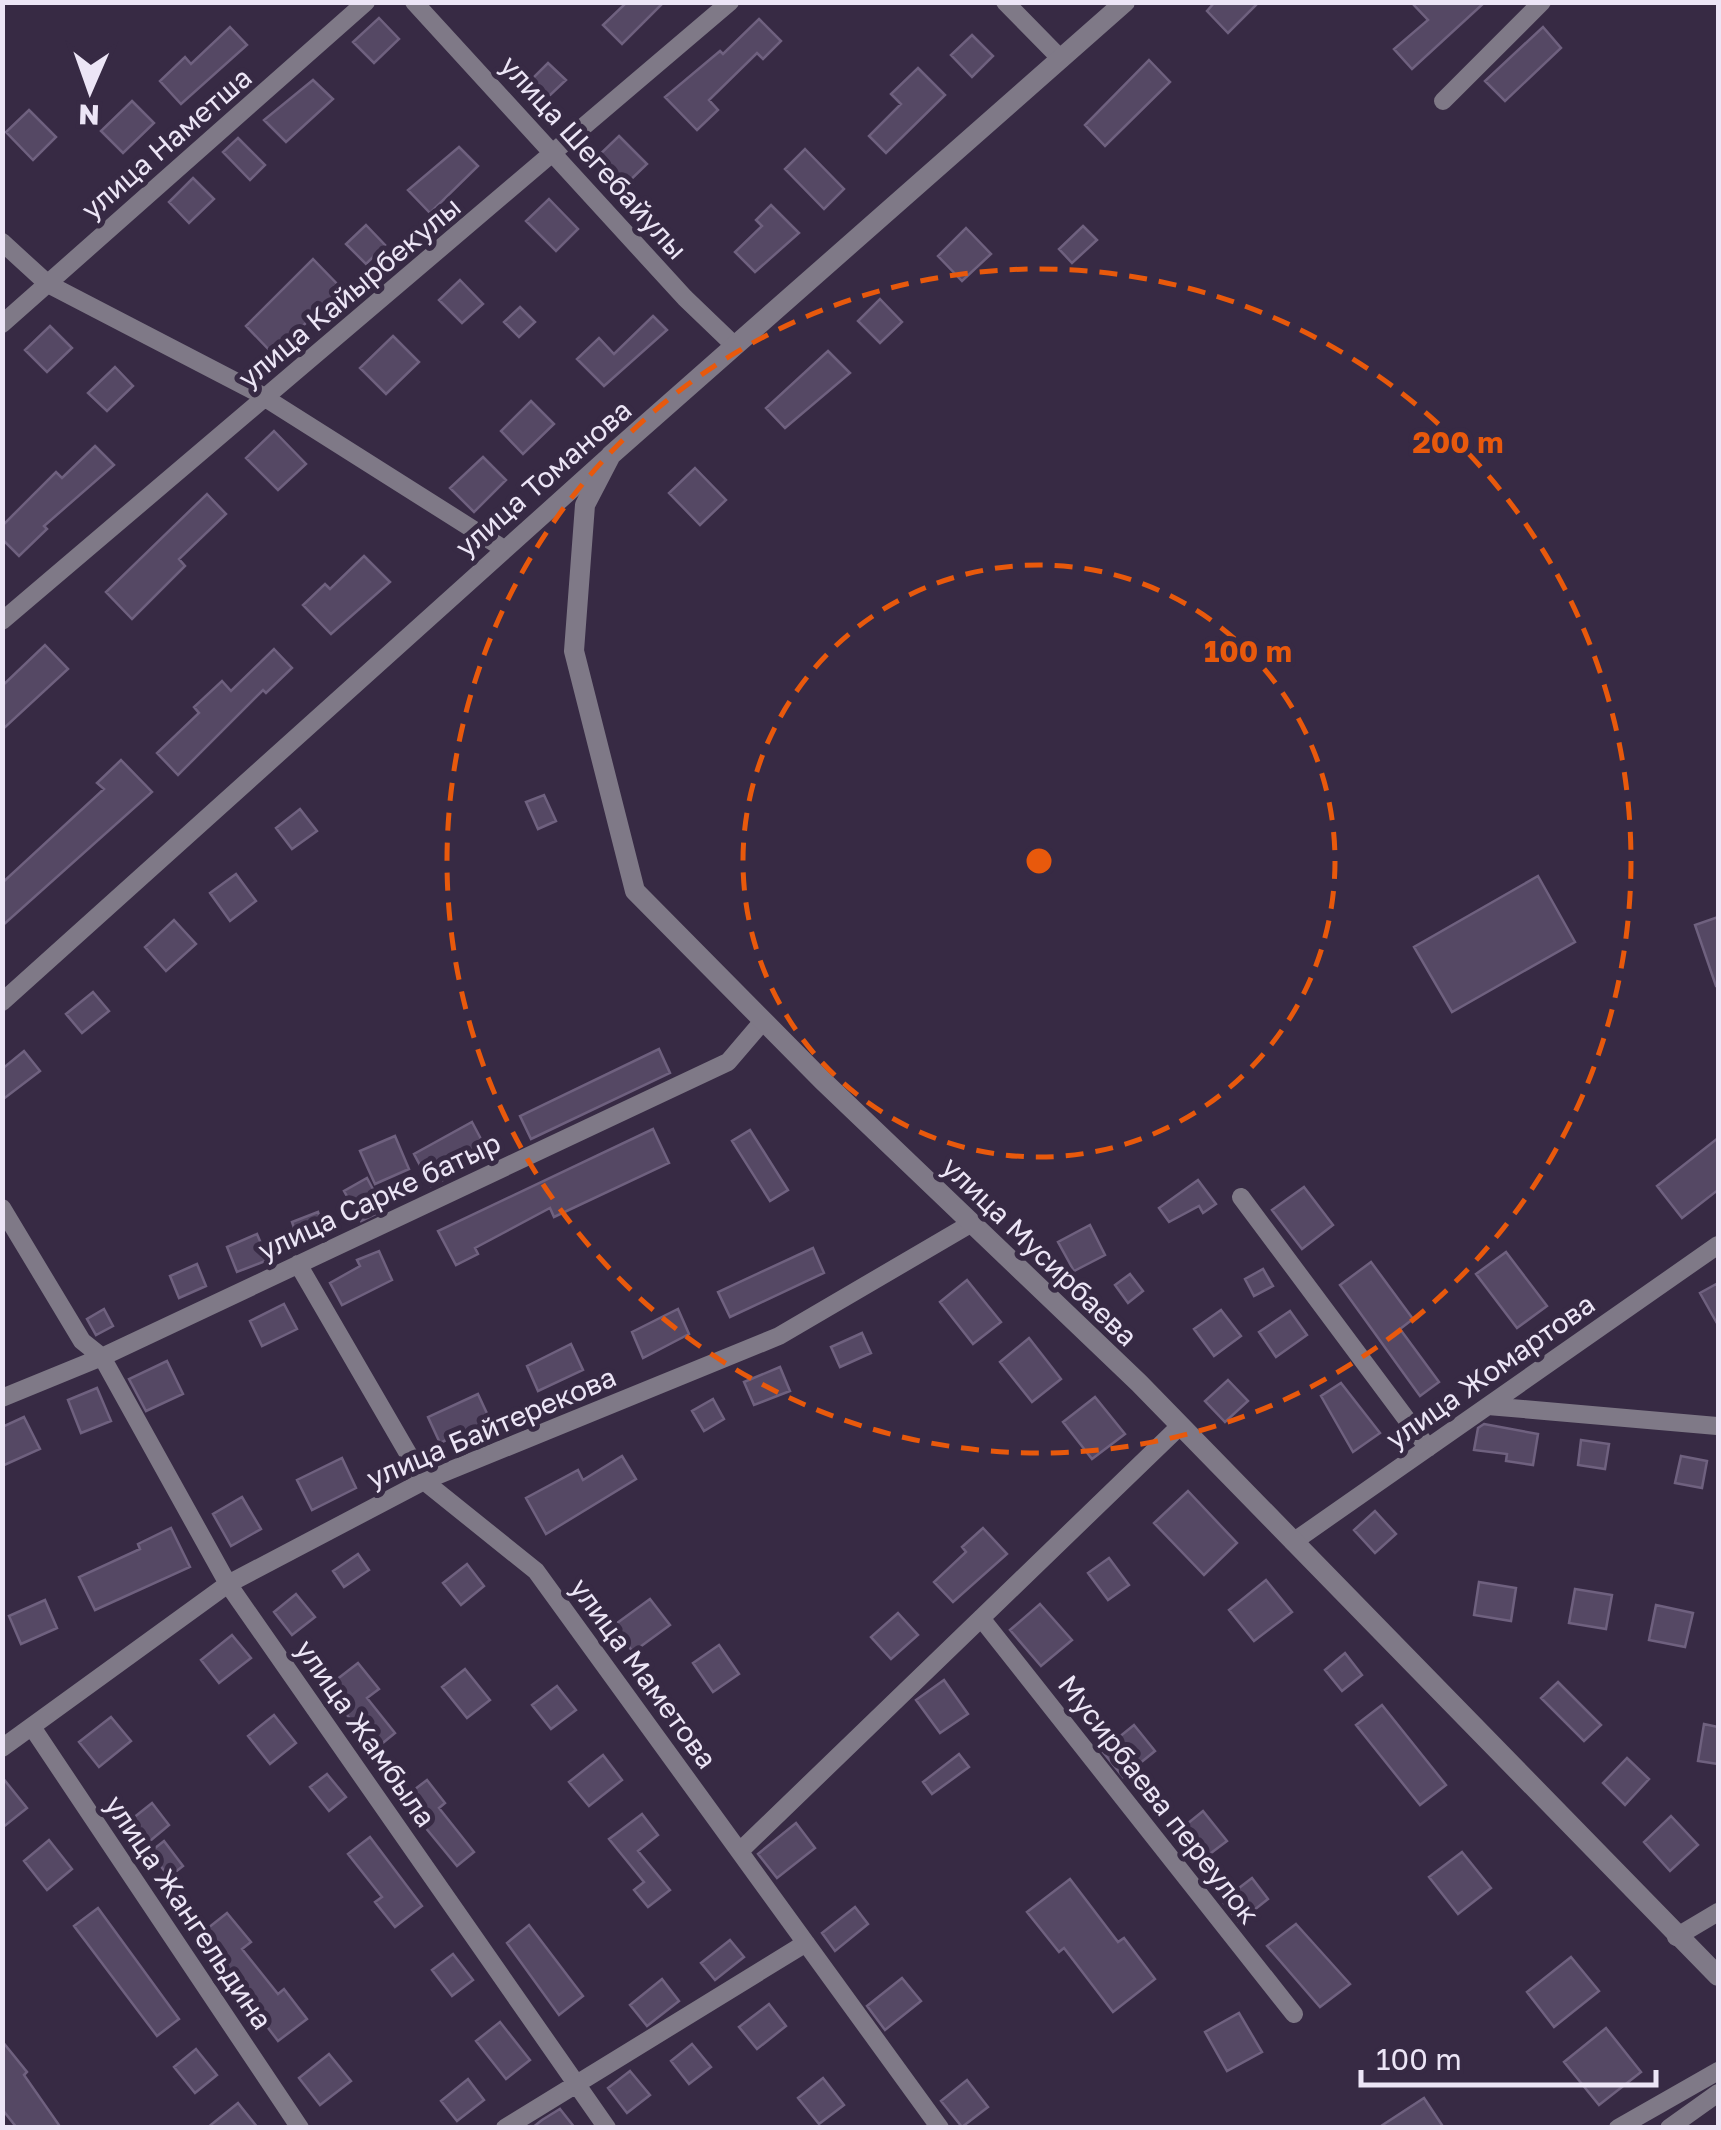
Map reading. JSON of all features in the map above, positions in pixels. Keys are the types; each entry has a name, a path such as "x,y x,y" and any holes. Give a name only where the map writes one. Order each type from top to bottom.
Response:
{"street":[{"name":"улица Наметша","path":"2,324 366,2"},
{"name":"улица Шегебайулы","path":"414,2 685,298 735,346"},
{"name":"улица Кайырбекулы","path":"2,621 730,2"},
{"path":"1005,2 1061,59"},
{"name":"улица Томанова","path":"2,1002 504,549 1125,2"},
{"path":"1443,100 1542,2"},
{"path":"2,242 48,284 266,399 504,549"},
{"name":"улица Мусирбаева","path":"611,455 585,505 574,651 636,891 1180,1426 1676,1938 1718,1976"},
{"name":"улица Сарке батыр","path":"2,1398 102,1357 728,1062 764,1020"},
{"path":"1241,1197 1428,1448"},
{"name":"улица Жамбыла","path":"2,1208 82,1340 102,1357 228,1584 607,2128"},
{"name":"улица Байтерекова","path":"2,1748 228,1584 424,1481 779,1336 972,1223"},
{"name":"улица Жомартова","path":"1293,1542 1718,1245"},
{"name":"улица Маметова","path":"298,1264 424,1481 536,1571 940,2128"},
{"path":"1488,1406 1717,1426"},
{"path":"740,1852 1180,1426"},
{"name":"Мусирбаева переулок","path":"981,1618 1294,2014"},
{"name":"улица Жангельдина","path":"32,1727 300,2128"},
{"path":"1676,1938 1718,1912"},
{"path":"505,2128 806,1943"},
{"path":"1618,2128 1718,2070"},
{"path":"1669,2128 1718,2093"}],"building":[{"path":"627,2 664,2 622,44 603,25"},
{"path":"1215,2 1259,2 1228,33 1207,11"},
{"path":"1411,2 1485,2 1412,69 1394,49 1428,20"},
{"path":"379,18 399,39 374,63 353,42"},
{"path":"759,19 781,41 763,59 757,53 709,100 718,110 697,130 665,97 720,51 723,54"},
{"path":"230,27 247,45 181,104 160,81 185,57 191,64"},
{"path":"1543,27 1561,48 1505,101 1485,81"},
{"path":"972,35 993,56 972,77 951,55"},
{"path":"1149,60 1170,82 1105,146 1085,125"},
{"path":"548,63 566,80 548,97 531,80"},
{"path":"918,68 945,95 886,153 869,136 901,104 891,94"},
{"path":"313,80 333,99 286,142 264,120"},
{"path":"132,101 154,123 123,153 101,131"},
{"path":"29,110 56,137 33,160 6,132"},
{"path":"619,136 647,164 620,190 592,162"},
{"path":"238,138 265,165 250,180 223,152"},
{"path":"459,147 478,166 430,213 408,190"},
{"path":"805,149 844,189 824,209 785,169"},
{"path":"193,178 214,199 189,223 169,202"},
{"path":"549,199 578,229 556,251 526,221"},
{"path":"771,205 799,233 755,272 735,252 762,226 756,220"},
{"path":"366,225 385,245 366,264 346,244"},
{"path":"1083,226 1097,240 1072,263 1059,249"},
{"path":"966,228 991,254 962,281 938,256"},
{"path":"313,259 342,289 273,354 246,326"},
{"path":"460,280 483,304 462,323 439,300"},
{"path":"880,299 902,322 880,343 858,321"},
{"path":"520,307 535,322 519,337 504,322"},
{"path":"653,316 667,330 604,386 577,359 599,338 614,354"},
{"path":"50,326 72,348 47,372 25,350"},
{"path":"393,336 419,362 386,394 360,368"},
{"path":"828,351 850,373 785,428 766,408"},
{"path":"115,367 133,386 107,411 88,393"},
{"path":"531,401 554,424 523,454 501,431"},
{"path":"274,431 306,464 278,490 246,458"},
{"path":"95,446 114,465 44,526 47,529 19,556 2,539 2,526 56,472 62,478"},
{"path":"483,457 506,480 474,512 450,488"},
{"path":"695,468 726,500 700,525 669,493"},
{"path":"207,494 226,514 179,559 185,566 132,619 106,592"},
{"path":"364,556 390,582 331,634 303,605 325,584 330,589"},
{"path":"45,645 68,669 2,730 2,686"},
{"path":"274,649 292,668 266,693 263,690 178,775 157,753 199,713 194,707 222,681 231,691"},
{"path":"121,760 152,792 2,926 2,883 104,789 97,783"},
{"path":"544,795 556,821 538,829 526,802"},
{"path":"300,809 317,831 292,849 276,828"},
{"path":"236,874 256,901 230,921 210,893"},
{"path":"1538,876 1575,942 1452,1012 1414,947"},
{"path":"1718,917 1718,986 1716,986 1695,925"},
{"path":"174,920 196,944 166,971 145,947"},
{"path":"93,992 109,1011 82,1033 66,1014"},
{"path":"659,1049 670,1073 531,1139 520,1116"},
{"path":"24,1051 40,1071 2,1100 2,1069"},
{"path":"472,1122 490,1156 431,1186 414,1154"},
{"path":"653,1129 669,1163 554,1217 550,1208 475,1248 478,1254 456,1265 438,1231"},
{"path":"750,1130 788,1190 770,1201 732,1141"},
{"path":"395,1136 409,1169 375,1184 360,1151"},
{"path":"1718,1138 1718,1190 1682,1218 1657,1186"},
{"path":"367,1178 384,1210 361,1221 344,1191"},
{"path":"1198,1180 1216,1204 1203,1213 1199,1206 1169,1222 1159,1208"},
{"path":"1304,1187 1333,1225 1302,1249 1272,1210"},
{"path":"318,1212 325,1232 299,1242 292,1222"},
{"path":"1090,1225 1105,1255 1074,1271 1058,1242"},
{"path":"257,1234 268,1260 237,1272 227,1247"},
{"path":"813,1248 824,1273 730,1317 718,1292"},
{"path":"379,1251 392,1280 342,1305 330,1283 360,1266 357,1260"},
{"path":"1506,1252 1547,1306 1517,1328 1476,1274"},
{"path":"1371,1262 1413,1319 1400,1329 1439,1382 1420,1396 1340,1285"},
{"path":"197,1264 206,1286 179,1298 170,1276"},
{"path":"1263,1269 1273,1286 1254,1296 1245,1279"},
{"path":"1130,1274 1143,1291 1128,1303 1115,1285"},
{"path":"967,1280 1001,1322 973,1344 940,1302"},
{"path":"1718,1283 1718,1325 1700,1293"},
{"path":"284,1304 297,1329 262,1346 250,1321"},
{"path":"104,1309 113,1326 96,1335 87,1319"},
{"path":"678,1309 689,1334 643,1358 632,1332"},
{"path":"1221,1310 1241,1336 1214,1356 1194,1329"},
{"path":"1290,1311 1307,1335 1276,1357 1259,1332"},
{"path":"862,1333 871,1353 840,1367 831,1347"},
{"path":"1029,1338 1061,1379 1032,1402 1000,1362"},
{"path":"571,1344 583,1370 538,1391 527,1366"},
{"path":"167,1361 183,1394 146,1411 129,1379"},
{"path":"780,1367 790,1391 754,1405 744,1382"},
{"path":"1228,1380 1248,1401 1225,1422 1205,1401"},
{"path":"1341,1383 1380,1433 1353,1452 1321,1396"},
{"path":"97,1388 111,1421 81,1433 68,1400"},
{"path":"478,1394 490,1420 440,1443 428,1417"},
{"path":"1095,1397 1125,1434 1092,1459 1063,1422"},
{"path":"713,1399 724,1419 704,1431 692,1411"},
{"path":"24,1417 40,1449 2,1466 2,1427"},
{"path":"1484,1424 1538,1434 1533,1465 1506,1461 1507,1454 1474,1450 1478,1428"},
{"path":"1581,1440 1609,1444 1605,1469 1578,1465"},
{"path":"622,1456 636,1479 546,1534 526,1498 578,1470 583,1480"},
{"path":"1681,1456 1707,1461 1702,1488 1675,1483"},
{"path":"342,1458 356,1488 312,1510 297,1480"},
{"path":"1188,1491 1237,1543 1204,1575 1154,1523"},
{"path":"242,1497 261,1529 231,1546 213,1514"},
{"path":"1375,1511 1396,1534 1375,1553 1354,1530"},
{"path":"171,1528 190,1567 95,1610 79,1577 140,1549 138,1544"},
{"path":"983,1528 1007,1554 953,1602 934,1582 966,1552 962,1547"},
{"path":"358,1554 369,1570 344,1587 333,1571"},
{"path":"1109,1558 1129,1585 1108,1600 1088,1573"},
{"path":"467,1564 484,1586 461,1605 443,1583"},
{"path":"1266,1580 1292,1612 1254,1641 1229,1610"},
{"path":"1479,1582 1516,1588 1511,1621 1474,1615"},
{"path":"1575,1589 1612,1595 1606,1629 1569,1623"},
{"path":"296,1594 315,1617 292,1635 274,1612"},
{"path":"650,1599 670,1625 633,1652 613,1626"},
{"path":"45,1600 57,1628 21,1644 9,1616"},
{"path":"1040,1604 1072,1640 1041,1666 1010,1630"},
{"path":"1656,1605 1693,1613 1685,1647 1649,1640"},
{"path":"898,1613 918,1635 891,1659 871,1637"},
{"path":"232,1635 251,1658 219,1683 201,1660"},
{"path":"719,1645 739,1674 713,1692 693,1663"},
{"path":"1345,1653 1362,1675 1342,1691 1325,1670"},
{"path":"358,1663 379,1689 367,1698 395,1733 373,1751 327,1687"},
{"path":"465,1669 490,1700 467,1718 442,1687"},
{"path":"944,1680 968,1714 940,1733 916,1700"},
{"path":"1558,1682 1601,1725 1584,1741 1541,1698"},
{"path":"557,1686 576,1710 551,1729 532,1705"},
{"path":"1382,1705 1446,1785 1420,1805 1356,1725"},
{"path":"274,1715 296,1743 270,1764 248,1736"},
{"path":"111,1717 131,1741 99,1767 79,1742"},
{"path":"1704,1724 1718,1727 1718,1764 1698,1761"},
{"path":"1134,1725 1155,1751 1123,1777 1102,1751"},
{"path":"959,1754 969,1767 932,1794 923,1782"},
{"path":"603,1755 622,1780 589,1806 569,1782"},
{"path":"1627,1758 1649,1779 1625,1805 1603,1783"},
{"path":"327,1774 346,1797 329,1811 310,1787"},
{"path":"2,1777 27,1808 2,1828"},
{"path":"427,1780 445,1803 439,1808 474,1852 457,1866 402,1799"},
{"path":"152,1803 169,1825 150,1841 132,1819"},
{"path":"1203,1811 1227,1841 1199,1862 1176,1833"},
{"path":"642,1814 658,1835 638,1851 670,1890 648,1907 634,1890 644,1882 609,1839"},
{"path":"1671,1816 1698,1845 1670,1871 1644,1842"},
{"path":"796,1823 815,1848 777,1878 758,1854"},
{"path":"370,1837 422,1906 395,1927 375,1902 382,1897 348,1854"},
{"path":"49,1840 72,1869 47,1890 24,1861"},
{"path":"164,1841 183,1866 169,1877 150,1852"},
{"path":"1462,1852 1491,1888 1458,1914 1429,1877"},
{"path":"1252,1878 1268,1899 1239,1922 1222,1901"},
{"path":"1070,1879 1118,1942 1124,1938 1155,1979 1113,2012 1064,1948 1059,1952 1027,1912"},
{"path":"855,1907 868,1924 835,1951 822,1933"},
{"path":"98,1908 179,2019 157,2036 74,1926"},
{"path":"227,1913 251,1942 242,1949 278,1994 284,1989 307,2019 278,2041 198,1936"},
{"path":"1296,1924 1350,1984 1320,2007 1267,1946"},
{"path":"529,1925 583,1996 559,2015 507,1943"},
{"path":"730,1940 744,1957 715,1980 701,1963"},
{"path":"453,1954 473,1980 452,1996 432,1970"},
{"path":"1571,1957 1599,1991 1554,2027 1527,1992"},
{"path":"902,1978 921,2001 885,2030 867,2006"},
{"path":"662,1979 679,2001 647,2026 630,2005"},
{"path":"769,2004 786,2026 757,2049 739,2027"},
{"path":"1239,2013 1262,2052 1227,2071 1205,2032"},
{"path":"500,2022 530,2060 506,2079 476,2041"},
{"path":"1606,2028 1641,2072 1599,2105 1564,2062"},
{"path":"2,2041 27,2072 24,2075 61,2128 17,2128 2,2109"},
{"path":"692,2044 711,2067 689,2084 671,2061"},
{"path":"196,2049 217,2075 195,2093 174,2067"},
{"path":"329,2054 351,2081 320,2105 299,2078"},
{"path":"630,2071 650,2095 627,2113 608,2088"},
{"path":"823,2078 844,2105 819,2124 798,2098"},
{"path":"468,2079 484,2100 457,2121 441,2101"},
{"path":"967,2080 988,2107 962,2127 941,2101"},
{"path":"1424,2098 1444,2128 1378,2128"},
{"path":"238,2103 258,2128 207,2128"},
{"path":"560,2109 575,2128 532,2128 542,2120"}]}
